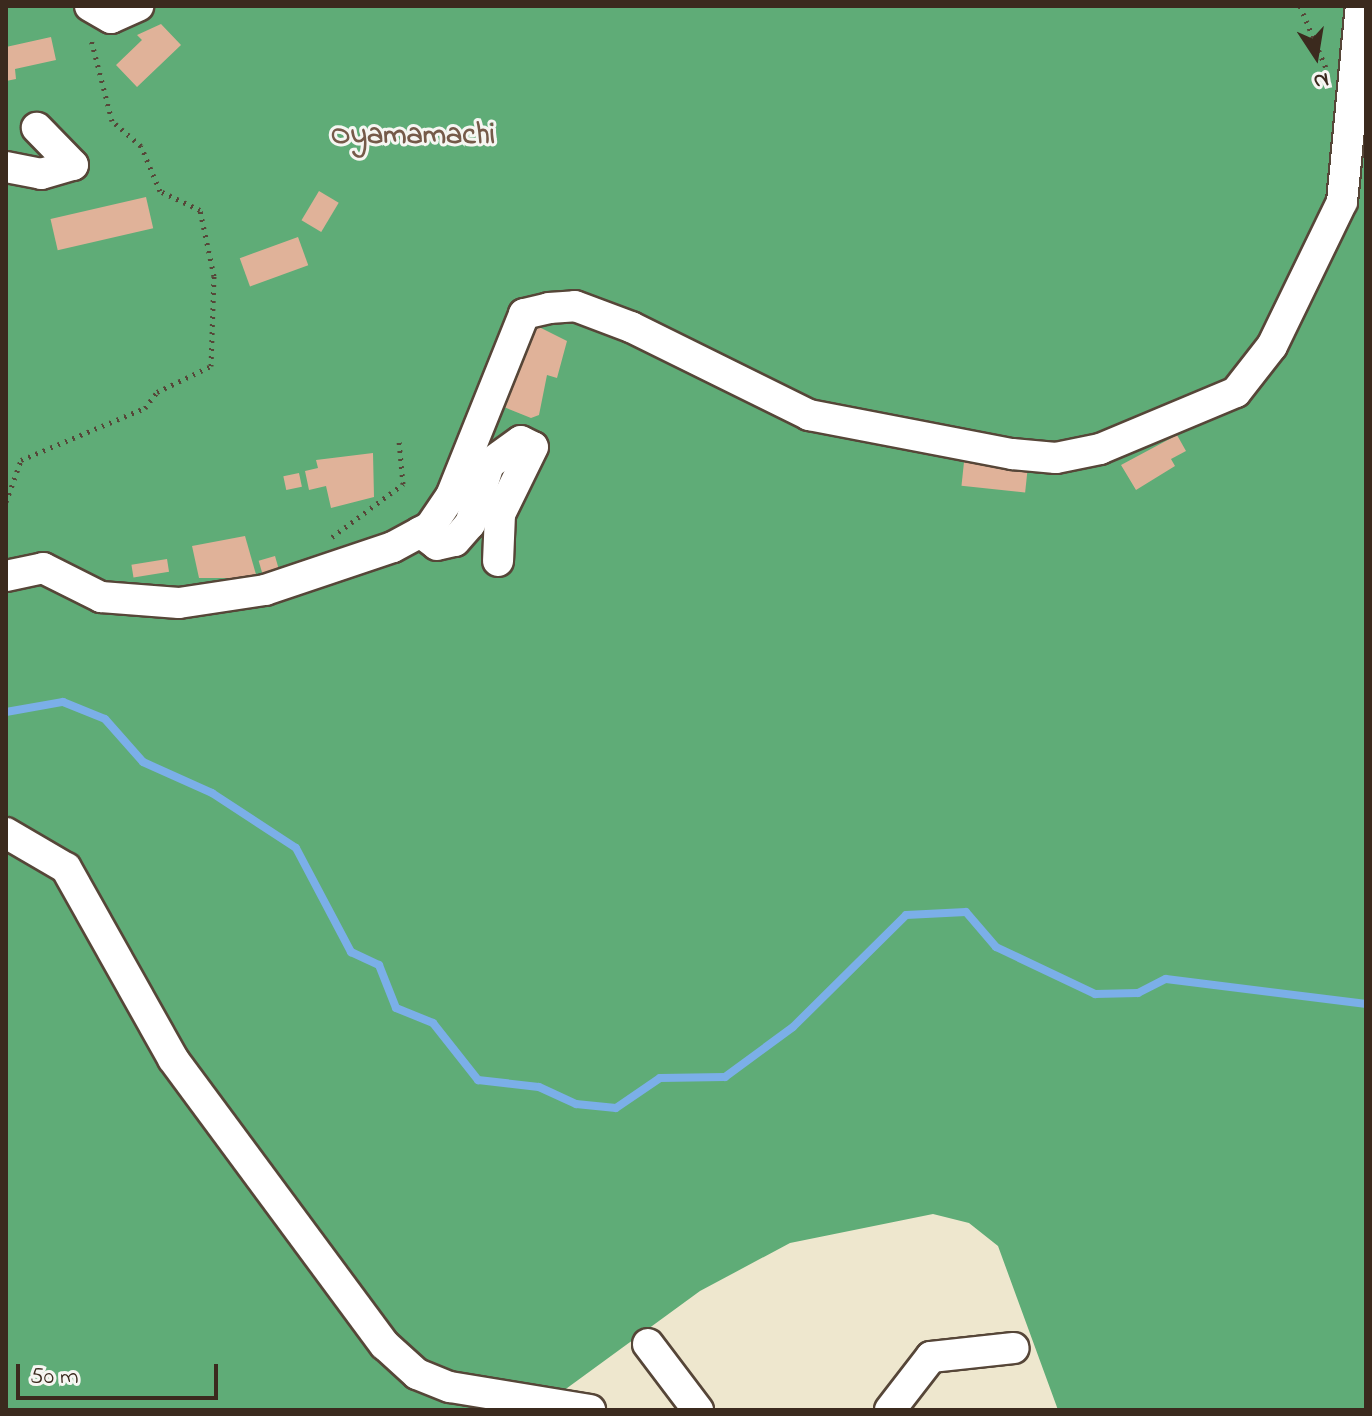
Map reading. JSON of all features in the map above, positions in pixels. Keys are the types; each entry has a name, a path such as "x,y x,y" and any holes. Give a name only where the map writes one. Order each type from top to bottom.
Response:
{"street":[{"path":"87,16 111,18 138,6"},
{"path":"6,576 43,568 101,597 179,603 265,590 420,532 451,496 524,314 549,308 575,306 631,327 809,415 1012,454 1056,458 1100,449 1236,392 1272,346 1342,202 1361,6"},
{"path":"6,167 41,174 73,165 37,128"},
{"path":"420,532 437,545 455,541 470,524 489,464 521,441 533,447 500,514 498,561"},
{"path":"6,833 66,868 173,1059 385,1345 417,1374 450,1387 590,1410"},
{"path":"648,1344 698,1410"},
{"path":"890,1410 931,1357 1014,1348"}],"path":[{"path":"6,502 21,460 145,408 157,392 211,366 214,276 200,210 160,191 141,146 112,121 87,16"},
{"path":"320,549 403,484 399,441"}],"green space":[{"path":"6,6 1366,6 1366,1410 1058,1410 998,1246 969,1223 933,1214 790,1243 700,1291 537,1410 6,1410"}],"building":[{"path":"161,24 181,45 137,87 116,65 142,40 137,35"},
{"path":"51,37 56,60 15,69 16,79 6,81 6,47"},
{"path":"319,191 339,203 321,232 301,220"},
{"path":"146,197 153,228 58,250 51,219"},
{"path":"298,237 308,265 250,286 240,258"},
{"path":"531,323 567,341 557,378 547,375 539,415 531,418 504,407"},
{"path":"1177,435 1186,451 1171,459 1175,466 1136,490 1121,465"},
{"path":"373,453 374,497 331,508 326,486 309,490 305,471 318,468 316,460"},
{"path":"964,462 1028,469 1025,493 961,486"},
{"path":"299,473 302,487 286,490 283,476"},
{"path":"245,536 257,578 199,578 192,546"},
{"path":"275,556 280,574 264,579 259,561"},
{"path":"167,559 169,572 133,577 131,565"}],"waterway":[{"path":"6,712 63,702 105,719 143,762 212,793 296,848 351,952 379,965 396,1008 433,1023 478,1080 539,1087 576,1104 616,1108 660,1078 725,1077 793,1027 906,915 966,912 996,947 1095,994 1138,993 1166,979 1366,1004"}],"district":[{"name":"Oyamamachi","path":"413,136"}]}
